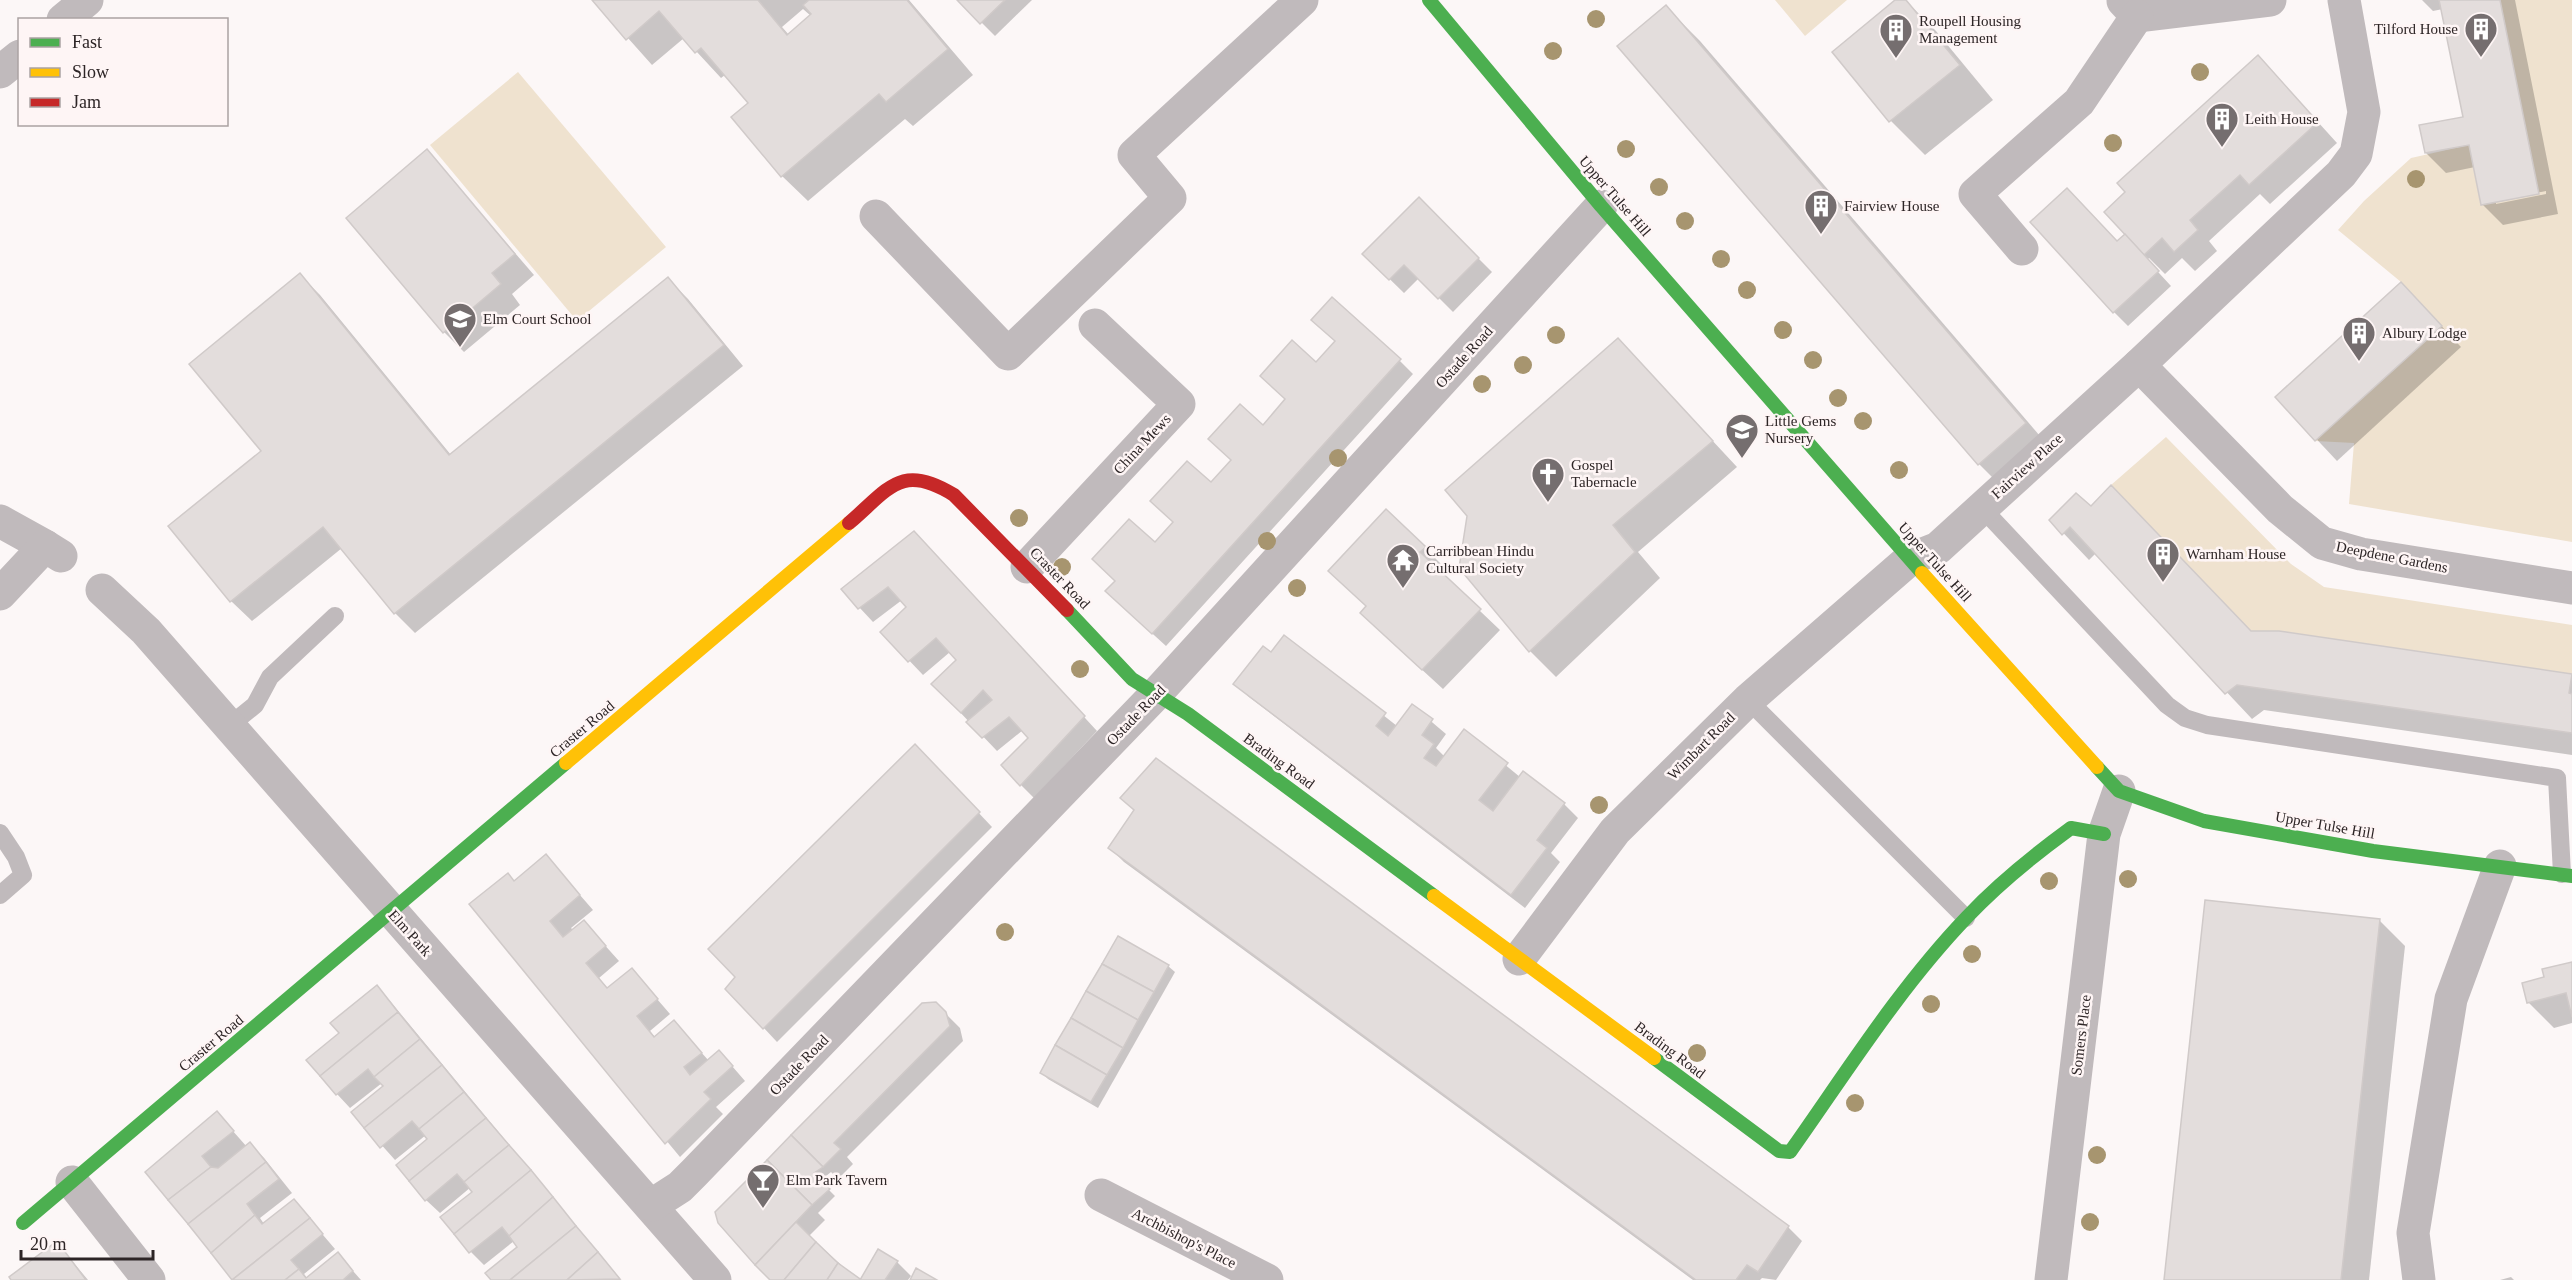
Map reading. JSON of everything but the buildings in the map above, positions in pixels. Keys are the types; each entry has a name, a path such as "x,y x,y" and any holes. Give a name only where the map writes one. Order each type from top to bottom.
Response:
{"street":[{"path":"65,18 87,0"},
{"path":"876,216 1008,354 1170,198 1134,155 1302,0"},
{"name":"Upper Tulse Hill","path":"1429,0 1601,206 1910,559 2119,791 2204,821 2373,851 2567,875"},
{"path":"2022,249 1975,194 2079,102 2129,8 2270,0"},
{"name":"Fairview Place","path":"1910,559 1938,548 2139,365 2341,174 2356,154 2364,112 2344,0"},
{"path":"0,72 18,58"},
{"name":"Ostade Road","path":"652,1205 680,1187 1156,694 1601,206"},
{"name":"China Mews","path":"1027,567 1179,404 1095,325"},
{"name":"Deepdene Gardens","path":"2139,365 2280,509 2322,543 2361,554 2572,588"},
{"name":"Craster Road","path":"23,1223 893,486 913,478 933,482 954,495 1027,567 1110,659 1132,680 1156,694"},
{"path":"0,521 53,551 0,594"},
{"name":"Wimbart Road","path":"1519,958 1615,831 1748,700 1910,559"},
{"name":"Elm Park","path":"102,590 146,632 716,1280"},
{"name":"Brading Road","path":"1156,694 1188,714 1779,1151 1790,1152 1889,1011 1966,918 2030,858 2071,828 2104,834"},
{"name":"Somers Place","path":"2051,1280 2104,834 2119,791"},
{"path":"2419,1280 2413,1233 2451,999 2500,866"},
{"path":"72,1182 149,1280"},
{"name":"Archbishop's Place","path":"1101,1195 1267,1280"}],"lane":[{"path":"1981,507 2167,705 2185,718 2207,725 2557,778 2567,875"},
{"path":"229,726 255,705 270,677 335,616"},
{"path":"1748,700 1966,918"},
{"path":"0,833 16,857 23,875 0,895"}],"shaded area":[{"path":"1775,0 1847,0 1805,36"},
{"path":"2500,0 2572,0 2572,542 2349,504 2354,443 2315,441 2442,326 2401,282 2338,230 2364,201 2411,158 2469,145 2481,205"},
{"path":"518,72 666,247 577,321 430,145"},
{"path":"2166,437 2291,564 2324,587 2572,625 2572,674 2279,631 2251,631 2111,485"}],"traffic: fast":[{"path":"1429,0 1601,206 1922,573"},
{"path":"1067,610 1132,679 1188,714 1434,896"},
{"path":"23,1223 566,763"},
{"path":"2097,767 2119,791 2204,821 2373,851 2572,876"},
{"path":"1654,1058 1779,1151 1790,1152 1896,1002 1942,944 1979,905 2017,870 2071,828 2104,834"}],"traffic: slow":[{"path":"566,763 849,523"},
{"path":"1922,573 2097,767"},
{"path":"1434,896 1654,1058"}],"traffic: jam":[{"path":"849,523 886,490 897,484 908,480 936,485 954,495 1067,610"}],"place":[{"name":"Tilford House","path":"2481,58"},
{"name":"Roupell Housing Management","path":"1896,59"},
{"name":"Leith House","path":"2222,148"},
{"name":"Fairview House","path":"1821,235"},
{"name":"Elm Court School","path":"460,348"},
{"name":"Albury Lodge","path":"2359,362"},
{"name":"Little Gems Nursery","path":"1742,459"},
{"name":"Gospel Tabernacle","path":"1548,503"},
{"name":"Warnham House","path":"2163,583"},
{"name":"Carribbean Hindu Cultural Society","path":"1403,589"},
{"name":"Elm Park Tavern","path":"763,1209"}]}
